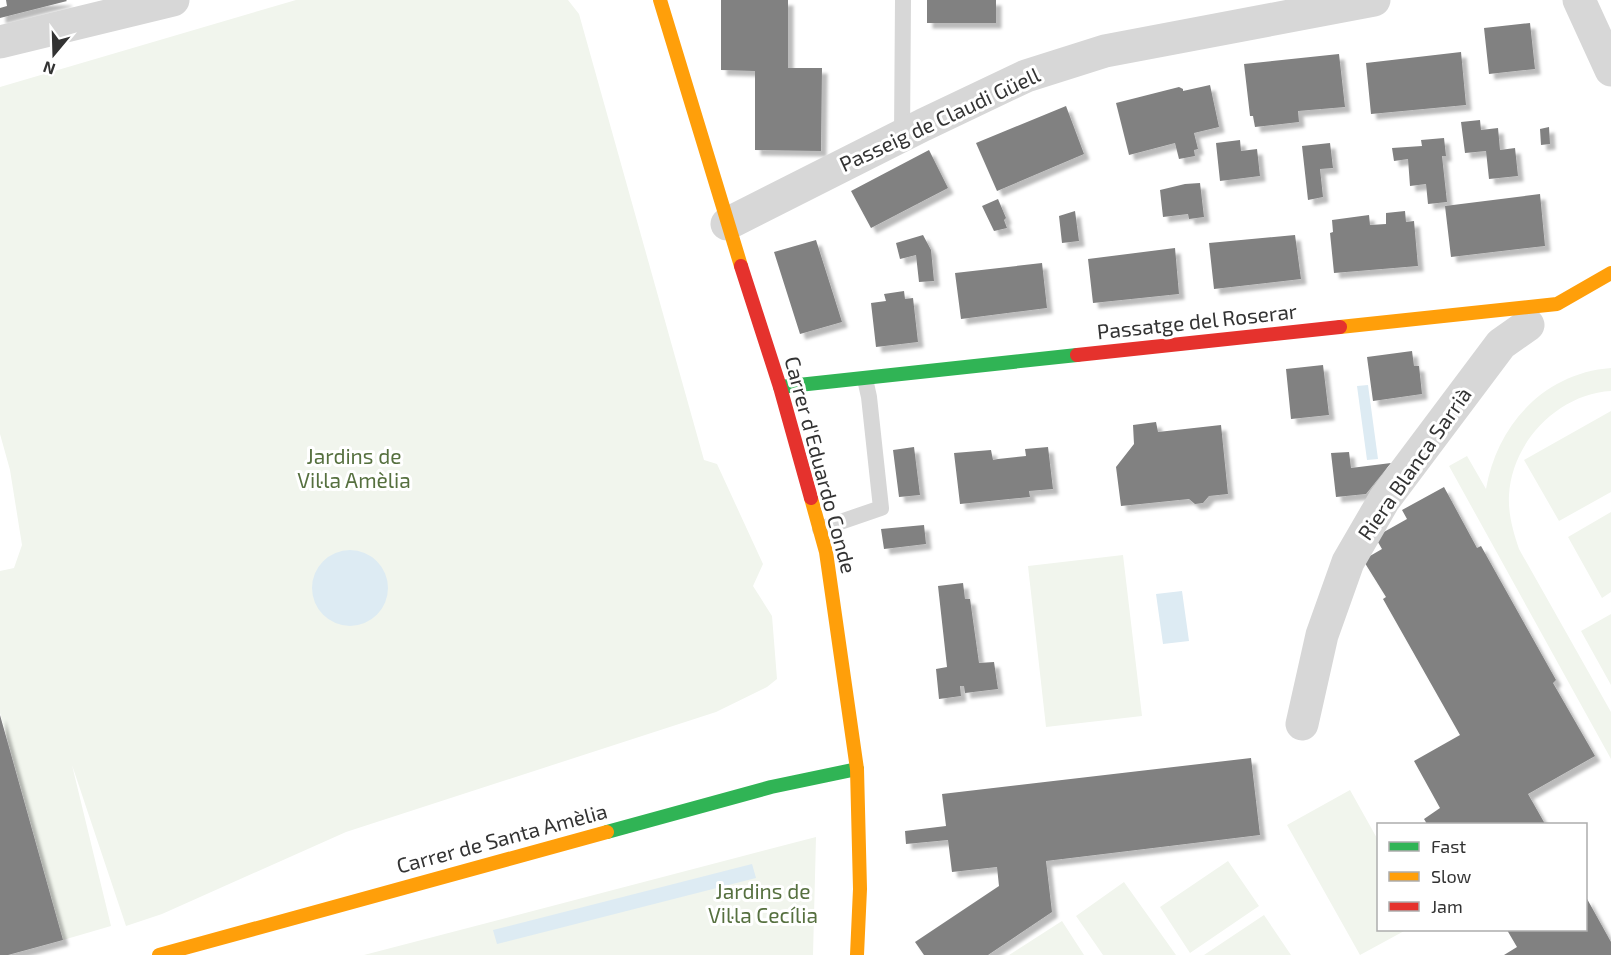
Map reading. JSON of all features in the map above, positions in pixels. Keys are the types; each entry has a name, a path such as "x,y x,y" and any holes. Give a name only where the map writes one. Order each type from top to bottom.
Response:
{"street":[{"path":"0,42 173,0"},
{"name":"Carrer d'Eduardo Conde","path":"660,0 780,387 826,552 857,769 860,890 857,955"},
{"name":"Passeig de Claudi Güell","path":"728,224 1026,76 1105,51 1374,0"},
{"path":"1579,0 1611,70"},
{"name":"Passatge del Roserar","path":"780,387 1557,304 1611,273"},
{"name":"Riera Blanca Sarrià","path":"1302,724 1322,635 1348,562 1384,500 1501,344 1528,325"},
{"name":"Carrer de Santa Amèlia","path":"159,955 771,787 857,769"}],"lane":[{"path":"902,136 903,0"},
{"path":"820,529 881,508 865,379"}],"green space":[{"name":"Jardins de Vil·la Amèlia","path":"296,0 568,0 579,14 704,460 717,464 763,564 753,586 772,616 777,679 767,687 716,712 346,832 162,914 126,926 72,765 111,926 63,940 0,713 0,571 14,568 22,545 10,470 0,434 0,87"},
{"path":"1611,368 1611,391 1592,394 1573,401 1556,411 1541,424 1519,457 1512,475 1509,502 1511,522 1519,549 1611,712 1611,759 1449,466 1467,456 1486,489 1501,444 1513,424 1528,406 1565,380 1587,372"},
{"path":"1611,411 1611,492 1559,521 1524,460"},
{"path":"1611,512 1611,592 1602,598 1568,537"},
{"path":"1123,555 1142,716 1046,727 1028,566"},
{"path":"1611,614 1611,685 1581,631"},
{"path":"1350,790 1377,838 1377,931 1404,931 1360,955 1287,825"},
{"name":"Jardins de Vil·la Cecília","path":"816,837 813,955 364,955"},
{"path":"1228,861 1259,906 1190,953 1160,907"},
{"path":"1124,882 1176,955 1103,955 1076,916"},
{"path":"1264,915 1291,955 1204,955"},
{"path":"1062,921 1084,955 1009,955"}],"shaded area":[{"path":"1368,385 1378,459 1367,460 1357,386"},
{"path":"343,550 357,550 371,556 382,567 388,581 385,603 377,615 357,626 343,626 329,620 318,609 312,595 312,581 318,567 329,556"},
{"path":"1182,591 1189,641 1163,644 1156,594"},
{"path":"752,864 756,878 497,944 493,930"}],"building":[{"path":"6,0 67,1 0,18 0,8 7,6"},
{"path":"721,0 788,0 788,68 822,68 821,151 755,150 755,71 721,70"},
{"path":"927,0 996,0 996,23 927,23"},
{"path":"1530,23 1535,69 1489,74 1484,28"},
{"path":"1461,52 1466,105 1371,114 1366,63"},
{"path":"1339,54 1345,107 1298,111 1299,122 1255,127 1253,116 1250,116 1244,64"},
{"path":"1210,85 1219,127 1194,133 1198,149 1194,150 1195,156 1179,159 1175,143 1129,155 1116,103 1179,87 1183,91"},
{"path":"1066,106 1084,154 997,191 976,143"},
{"path":"1480,120 1481,130 1498,128 1500,150 1515,148 1518,176 1489,179 1486,151 1465,153 1461,122"},
{"path":"1549,127 1550,144 1541,145 1540,129"},
{"path":"1444,138 1446,156 1442,156 1447,202 1428,204 1426,184 1410,186 1408,159 1394,161 1392,148 1422,146 1421,140"},
{"path":"1240,140 1241,151 1257,149 1260,176 1220,181 1216,143"},
{"path":"1330,143 1333,168 1320,169 1323,197 1308,200 1302,146"},
{"path":"929,150 948,188 871,228 851,191"},
{"path":"1200,183 1204,217 1189,219 1188,214 1163,217 1160,190"},
{"path":"1540,194 1545,246 1451,257 1445,206"},
{"path":"998,199 1006,218 1004,220 1007,228 994,231 982,206"},
{"path":"1075,211 1079,241 1062,243 1059,216"},
{"path":"1405,211 1406,222 1414,221 1418,266 1334,273 1330,233 1333,232 1332,220 1369,215 1370,225 1386,224 1386,213"},
{"path":"923,235 931,250 934,281 919,282 916,255 900,259 896,243"},
{"path":"1295,235 1301,279 1214,289 1209,243"},
{"path":"816,240 842,322 800,334 774,252"},
{"path":"1175,248 1179,294 1093,303 1088,259"},
{"path":"1042,263 1047,308 961,319 955,273"},
{"path":"904,291 905,299 913,298 918,342 876,347 871,303 886,301 884,294"},
{"path":"1412,351 1414,366 1419,366 1422,394 1373,401 1367,357"},
{"path":"1323,365 1329,415 1291,419 1286,369"},
{"path":"1156,422 1158,432 1221,425 1228,494 1209,496 1203,503 1195,504 1189,499 1121,506 1116,467 1134,444 1133,425"},
{"path":"914,447 920,495 899,497 893,450"},
{"path":"1048,447 1053,489 1029,491 1030,497 960,504 954,453 991,450 993,460 1026,456 1025,449"},
{"path":"1349,452 1351,468 1391,463 1366,494 1336,497 1331,453"},
{"path":"1444,487 1477,548 1481,546 1556,680 1553,683 1595,756 1528,794 1544,823 1426,823 1424,819 1440,808 1414,761 1460,735 1383,599 1386,597 1363,560 1382,549 1375,537 1407,519 1402,510"},
{"path":"924,525 926,544 884,549 881,529"},
{"path":"963,583 965,599 970,599 979,663 994,662 998,689 965,693 964,686 960,686 961,696 939,699 936,669 947,667 938,586"},
{"path":"0,715 63,940 8,955 0,955"},
{"path":"1251,758 1260,835 1046,861 1052,912 988,955 924,955 915,942 999,886 997,867 952,872 948,840 906,844 905,831 946,826 942,794"},
{"path":"1587,899 1611,942 1611,955 1504,955 1517,947 1508,931 1587,931"}],"traffic: fast":[{"path":"780,387 1077,355"},
{"path":"607,832 771,787 857,769"}],"traffic: slow":[{"path":"660,0 741,266"},
{"path":"1340,327 1557,304 1611,273"},
{"path":"811,498 826,552 857,769 860,889 857,955"},
{"path":"159,955 607,832"}],"traffic: jam":[{"path":"741,266 780,387 811,498"},
{"path":"1077,355 1340,327"}]}
